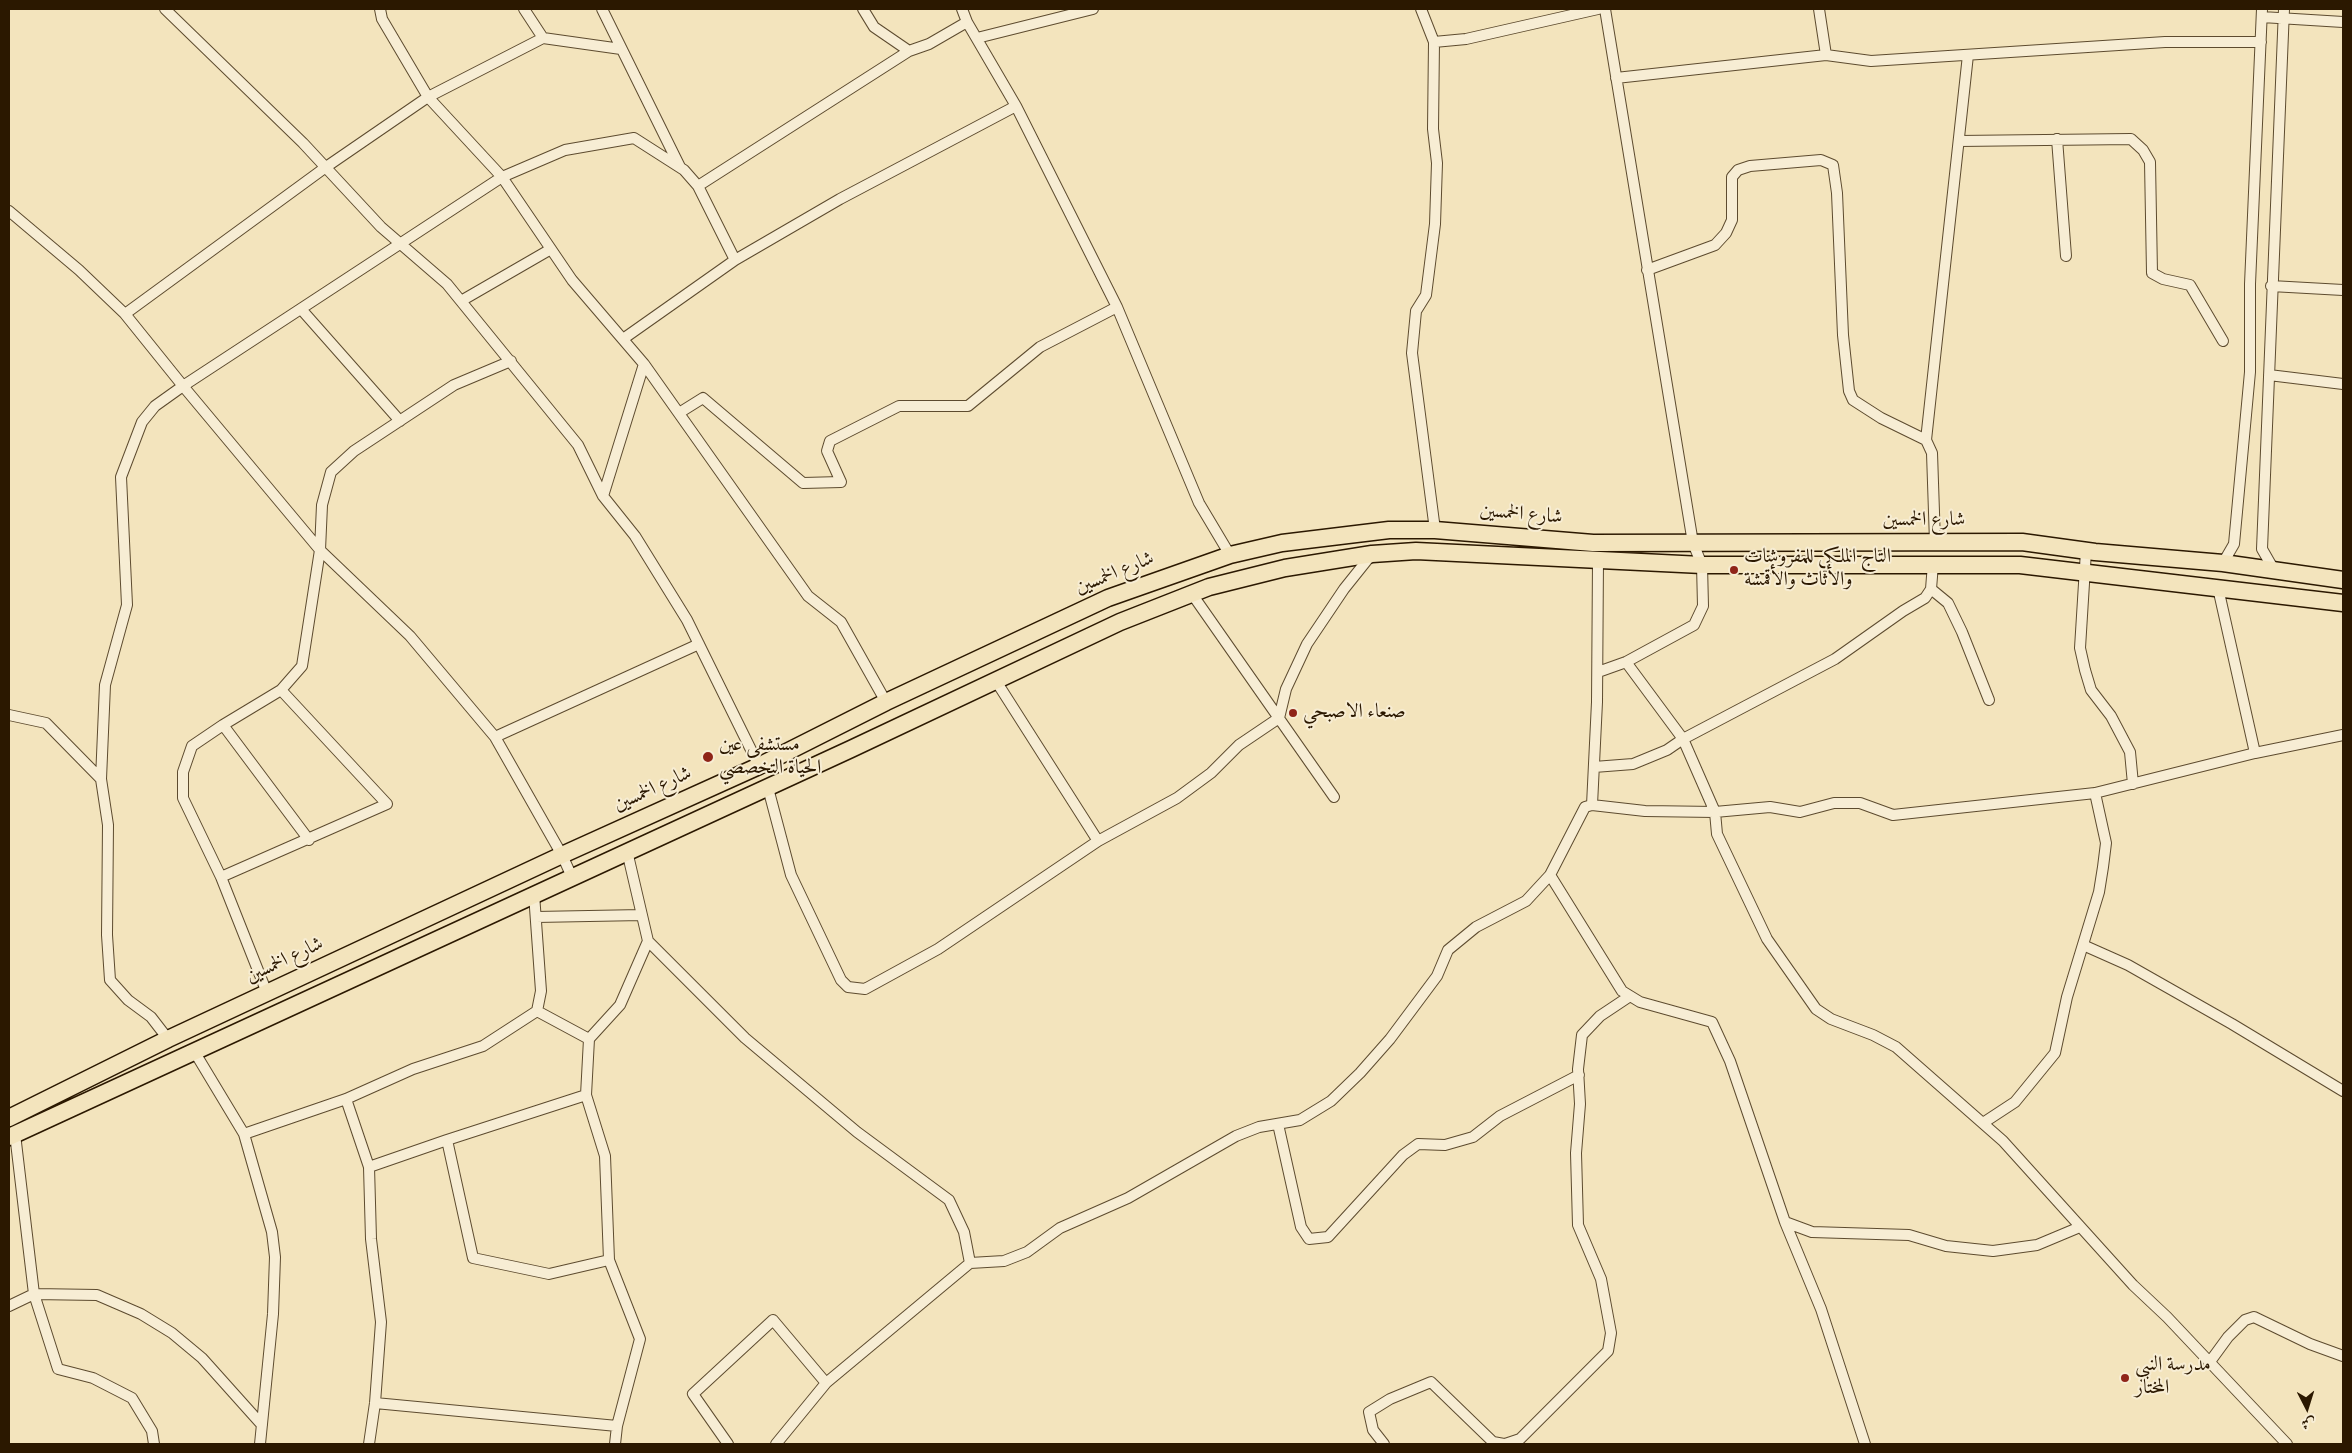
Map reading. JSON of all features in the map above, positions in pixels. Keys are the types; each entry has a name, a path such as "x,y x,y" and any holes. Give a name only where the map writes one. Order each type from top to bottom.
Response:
{"main road":[{"name":"شارع الخمسين","path":"9,1118 168,1040 562,855 759,766 838,728 886,702 1108,598 1230,555 1282,542 1389,530 1434,530 1593,542 2022,542 2086,551 2223,563 2343,580"},
{"path":"1282,542 1285,568"},
{"path":"1908,542 1910,564"},
{"name":"شارع الخمسين","path":"12,1135 627,851 768,788 1120,622 1210,587 1285,568 1372,554 1416,551 1702,565 2020,565 2084,571 2343,603"},
{"path":"838,728 851,749"}],"street":[{"path":"166,9 326,168 399,244 447,284 578,445 603,496 635,536 699,644 759,766"},
{"path":"380,9 382,19 428,97 502,177 572,280 644,364 808,596 840,622 886,702"},
{"path":"524,9 542,38"},
{"path":"602,9 680,168"},
{"path":"863,9 874,27 909,51"},
{"path":"962,9 967,22 1016,106 1117,307 1200,503 1230,555"},
{"path":"977,38 1093,9"},
{"path":"1421,9 1434,42 1433,129 1437,163 1435,224 1426,295 1416,311 1412,353 1434,530"},
{"path":"1434,42 1466,39 1598,9"},
{"path":"1598,672 1626,662 1694,625 1703,606 1702,565 1693,543 1605,9"},
{"path":"1820,9 1826,55"},
{"path":"2223,563 2234,544 2250,372 2250,284 2262,13 2343,22"},
{"path":"2274,570 2262,549 2271,286 2284,14"},
{"path":"698,186 909,51 929,44 967,22"},
{"path":"125,314 326,168 428,97 542,38 621,49"},
{"path":"1616,78 1826,55 1871,61 2165,42 2261,42"},
{"path":"1935,542 1932,453 1926,440 1968,55"},
{"path":"623,339 735,260 840,199 1016,106"},
{"path":"168,1040 151,1017 128,1000 110,980 108,825 101,779 105,685 127,606 121,477 142,422 156,406 183,386 502,177 565,150 634,138 680,168 698,186 735,260"},
{"path":"2056,139 2066,256"},
{"path":"1959,141 2131,139 2143,150 2150,162 2152,274 2163,279 2190,285 2223,341"},
{"path":"1647,270 1715,245 1726,234 1732,220 1732,177 1738,170 1750,166 1821,160 1832,165 1837,193 1843,335 1849,391 1853,400 1867,409 1926,440"},
{"path":"9,211 79,270 125,314 320,550 410,636 495,737 562,855 572,877"},
{"path":"461,301 551,249"},
{"path":"2271,286 2343,290"},
{"path":"679,413 702,398 803,483 841,482 826,450 830,442 899,406 968,406 1040,348 1117,307"},
{"path":"301,310 400,421"},
{"path":"268,993 221,877 183,798 183,772 192,746 222,725 281,690 302,666 320,550 322,505 331,472 354,451 454,385 511,361"},
{"path":"603,496 644,364"},
{"path":"2269,375 2343,384"},
{"path":"2086,551 2080,648 2091,690 2111,716 2130,752 2132,784"},
{"path":"768,788 791,875 841,980 848,987 865,989 938,949 1098,840 1177,798 1211,773 1239,745 1279,718 1286,689 1307,644 1344,589 1372,554"},
{"path":"1592,805 1598,672 1598,560"},
{"path":"1594,767 1633,764 1667,750 1683,739 1835,659 1902,611 1925,598 1931,589 1933,564"},
{"path":"2218,588 2255,752"},
{"path":"1931,589 1948,603 1962,632 1989,700"},
{"path":"1192,594 1334,797"},
{"path":"495,737 699,644"},
{"path":"1626,662 1683,739 1715,812 1717,834 1767,939 1816,1009 1831,1019 1873,1035 1896,1047 2003,1141 2080,1227 2287,1444"},
{"path":"996,681 1098,840"},
{"path":"221,877 309,840 387,804 281,690"},
{"path":"9,714 46,723 101,779"},
{"path":"222,725 309,840"},
{"path":"776,1444 826,1383 970,1262 1004,1261 1027,1252 1060,1228 1128,1198 1236,1136 1259,1127 1300,1120 1331,1102 1390,1039 1437,976 1448,950 1476,927 1526,901 1550,875 1585,807 1592,805 1645,811 1715,812 1770,807 1800,812 1834,803 1860,802 1893,815 2095,793 2255,752 2343,735"},
{"path":"1983,1123 2015,1102 2055,1053 2067,996 2099,892 2106,843 2095,793"},
{"path":"627,851 648,942 745,1038 857,1132 949,1200 964,1232 970,1262"},
{"path":"1550,875 1622,990 1640,1002 1712,1022 1730,1061 1785,1222 1821,1309 1864,1444"},
{"path":"244,1134 346,1099 413,1069 483,1046 537,1011 541,991 534,894"},
{"path":"536,916 642,915"},
{"path":"615,1444 617,1426 640,1339 609,1260 605,1156 586,1095 589,1039 620,1005 648,942"},
{"path":"2083,945 2128,965 2232,1024 2343,1091"},
{"path":"1384,1444 1373,1430 1369,1412 1390,1400 1431,1382 1494,1442 1505,1444 1520,1439 1608,1351 1610,1333 1601,1279 1578,1225 1576,1154 1580,1104 1579,1075 1582,1035 1600,1016 1630,996"},
{"path":"537,1011 589,1039"},
{"path":"194,1052 244,1134 272,1232 275,1257 273,1314 260,1444"},
{"path":"1278,1124 1301,1227 1309,1239 1328,1237 1403,1155 1418,1144 1445,1145 1473,1137 1500,1116 1579,1075"},
{"path":"369,1167 586,1095"},
{"path":"346,1099 369,1167 371,1239 381,1322 376,1403 369,1444"},
{"path":"12,1135 34,1294 58,1369 93,1378 132,1398 152,1431 154,1444"},
{"path":"448,1140 473,1258 549,1274 609,1260"},
{"path":"1785,1222 1812,1232 1909,1236 1946,1246 1993,1251 2036,1246 2080,1227"},
{"path":"9,1306 34,1294 97,1294 141,1314 172,1333 202,1358 262,1426"},
{"path":"2209,1363 2228,1337 2244,1320 2254,1317 2310,1344 2343,1356"},
{"path":"728,1444 693,1394 773,1320 826,1383"},
{"path":"376,1403 617,1426"}],"place":[{"name":"التاج الملكي للمفروشات والأثاث والأقمشة","path":"1734,570"},
{"name":"صنعاء الاصبحي","path":"1293,713"},
{"name":"مستشفى عين الحياة التخصصي","path":"708,757"},
{"name":"مدرسة النبي المختار","path":"2125,1378"}]}
